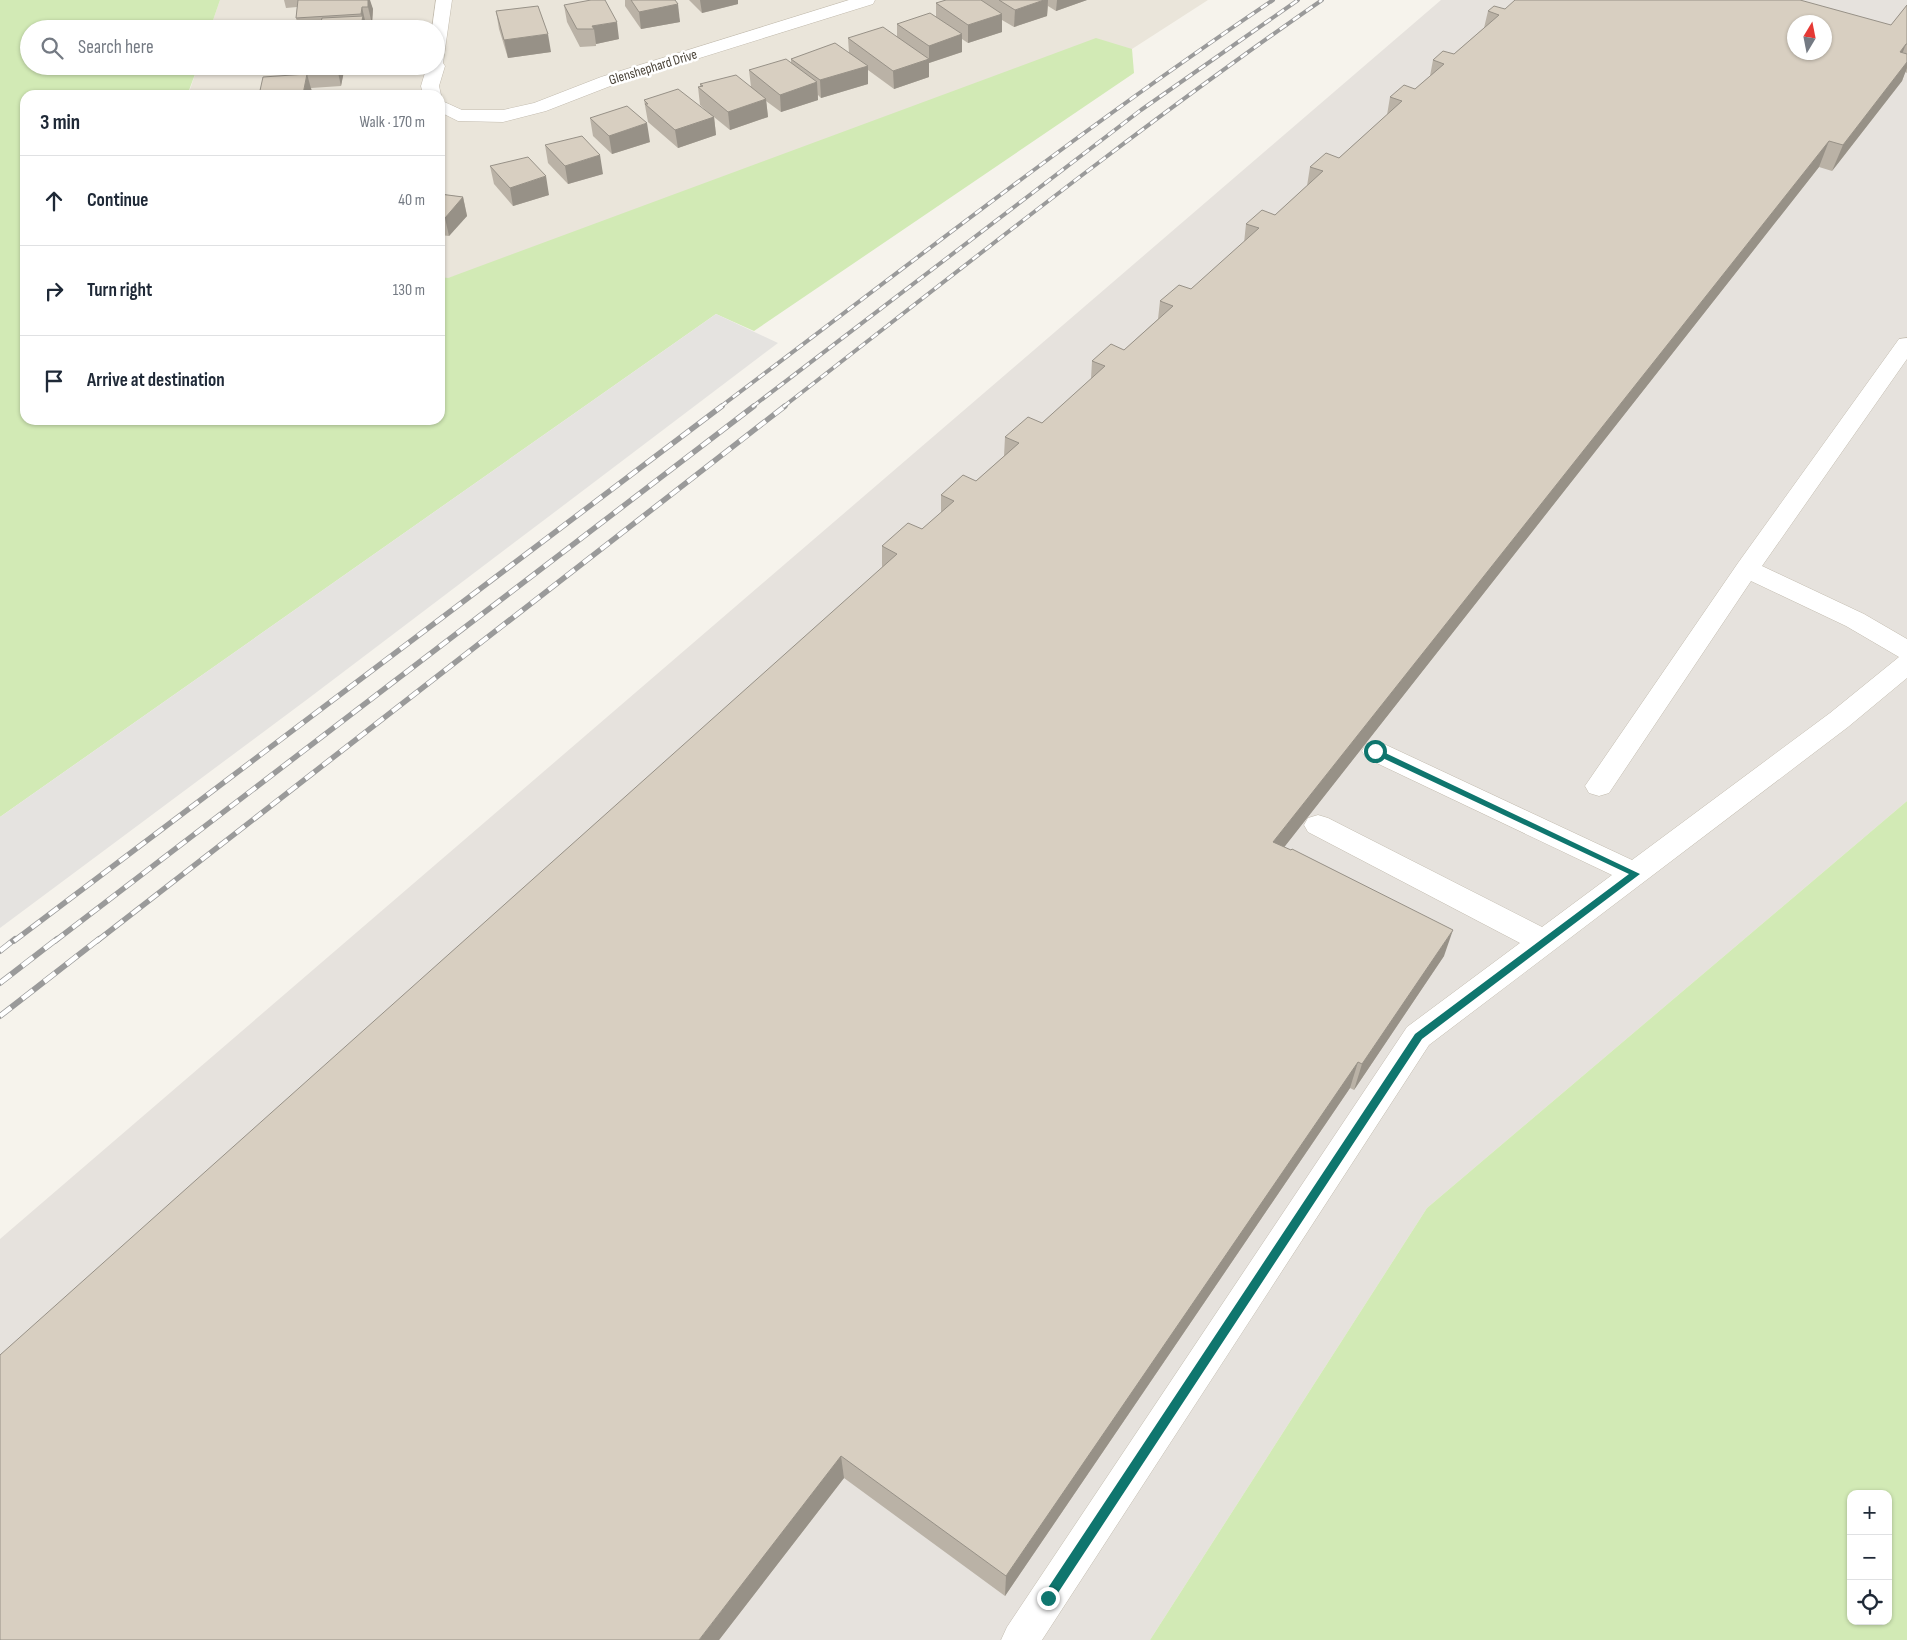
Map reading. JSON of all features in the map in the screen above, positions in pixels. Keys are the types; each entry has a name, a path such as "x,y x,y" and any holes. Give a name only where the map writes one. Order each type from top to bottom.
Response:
{"street":[{"path":"441,20 444,0"},
{"name":"Glenshephard Drive","path":"445,108 458,115 503,116 540,107 607,82 867,0"},
{"path":"431,90 430,86 433,75"},
{"path":"1599,786 1747,569 1907,344"},
{"path":"1747,569 1856,620 1907,651"},
{"path":"1020,1640 1418,1036 1831,726 1907,664"},
{"path":"1375,751 1636,874"},
{"path":"1318,825 1544,942"}],"shaded area":[{"path":"220,0 1208,0 1132,49 445,279 445,90 190,90 195,75 445,75 445,20 213,20"},
{"path":"1441,0 1907,0 1907,801 1427,1208 1150,1640 0,1640 0,1239"},
{"path":"716,314 778,343 309,698 0,928 0,817"}],"green space":[{"path":"0,0 220,0 213,20 20,20 20,75 195,75 189,90 20,90 20,425 445,425 445,278 1096,38 1132,49 1134,73 754,331 716,314 0,817"},
{"path":"1907,801 1907,1640 1150,1640 1427,1208"}],"building":[{"path":"298,0 368,0 368,7 362,7 361,14 296,18"},
{"path":"591,0 605,0 617,22 592,26 594,29 577,29 564,5"},
{"path":"631,0 675,0 678,4 639,12"},
{"path":"946,0 981,0 1002,14 968,25 936,3"},
{"path":"999,0 1044,0 1015,10"},
{"path":"1515,0 1800,0 1891,25 1907,5 1907,44 1900,52 1907,54 1907,62 1843,145 1829,141 1273,842 1292,849 1453,930 1362,1064 1358,1062 1006,1576 841,1456 699,1640 0,1640 0,1355 897,554 882,546 908,523 922,529 954,501 941,495 963,475 976,481 1019,443 1005,437 1028,417 1042,423 1105,366 1092,361 1111,344 1124,350 1173,306 1160,301 1179,285 1191,289 1259,228 1246,224 1262,210 1275,215 1323,171 1310,167 1326,153 1339,158 1402,101 1390,97 1404,85 1415,89 1444,64 1433,60 1443,51 1454,54 1499,15 1488,11 1494,6 1505,9"},
{"path":"538,6 548,34 504,40 496,11"},
{"path":"930,13 962,34 929,46 897,24"},
{"path":"363,16 362,20 321,20 322,18"},
{"path":"883,27 929,59 893,71 848,38"},
{"path":"835,43 868,66 820,80 791,59"},
{"path":"786,59 817,82 780,95 749,70"},
{"path":"307,75 304,90 260,90 263,77"},
{"path":"736,75 766,99 728,112 698,87 703,86 700,84"},
{"path":"678,89 714,117 675,130 645,104 648,104 644,100"},
{"path":"627,106 647,123 609,136 590,118"},
{"path":"582,136 600,155 565,166 545,145"},
{"path":"528,157 546,176 510,188 490,166"},
{"path":"445,195 463,197 445,218"}],"railway":[{"path":"720,407 925,251 1132,98 1273,0"},
{"path":"752,407 1141,110 1298,0"},
{"path":"783,407 1117,149 1322,0"},
{"path":"14,941 722,406"},
{"path":"55,941 754,406"},
{"path":"97,941 785,406"},
{"path":"0,951 15,939"},
{"path":"0,983 57,939"},
{"path":"0,1016 99,939"}],"route":[{"path":"1048,1598 1418,1036 1636,874 1375,751"}]}
